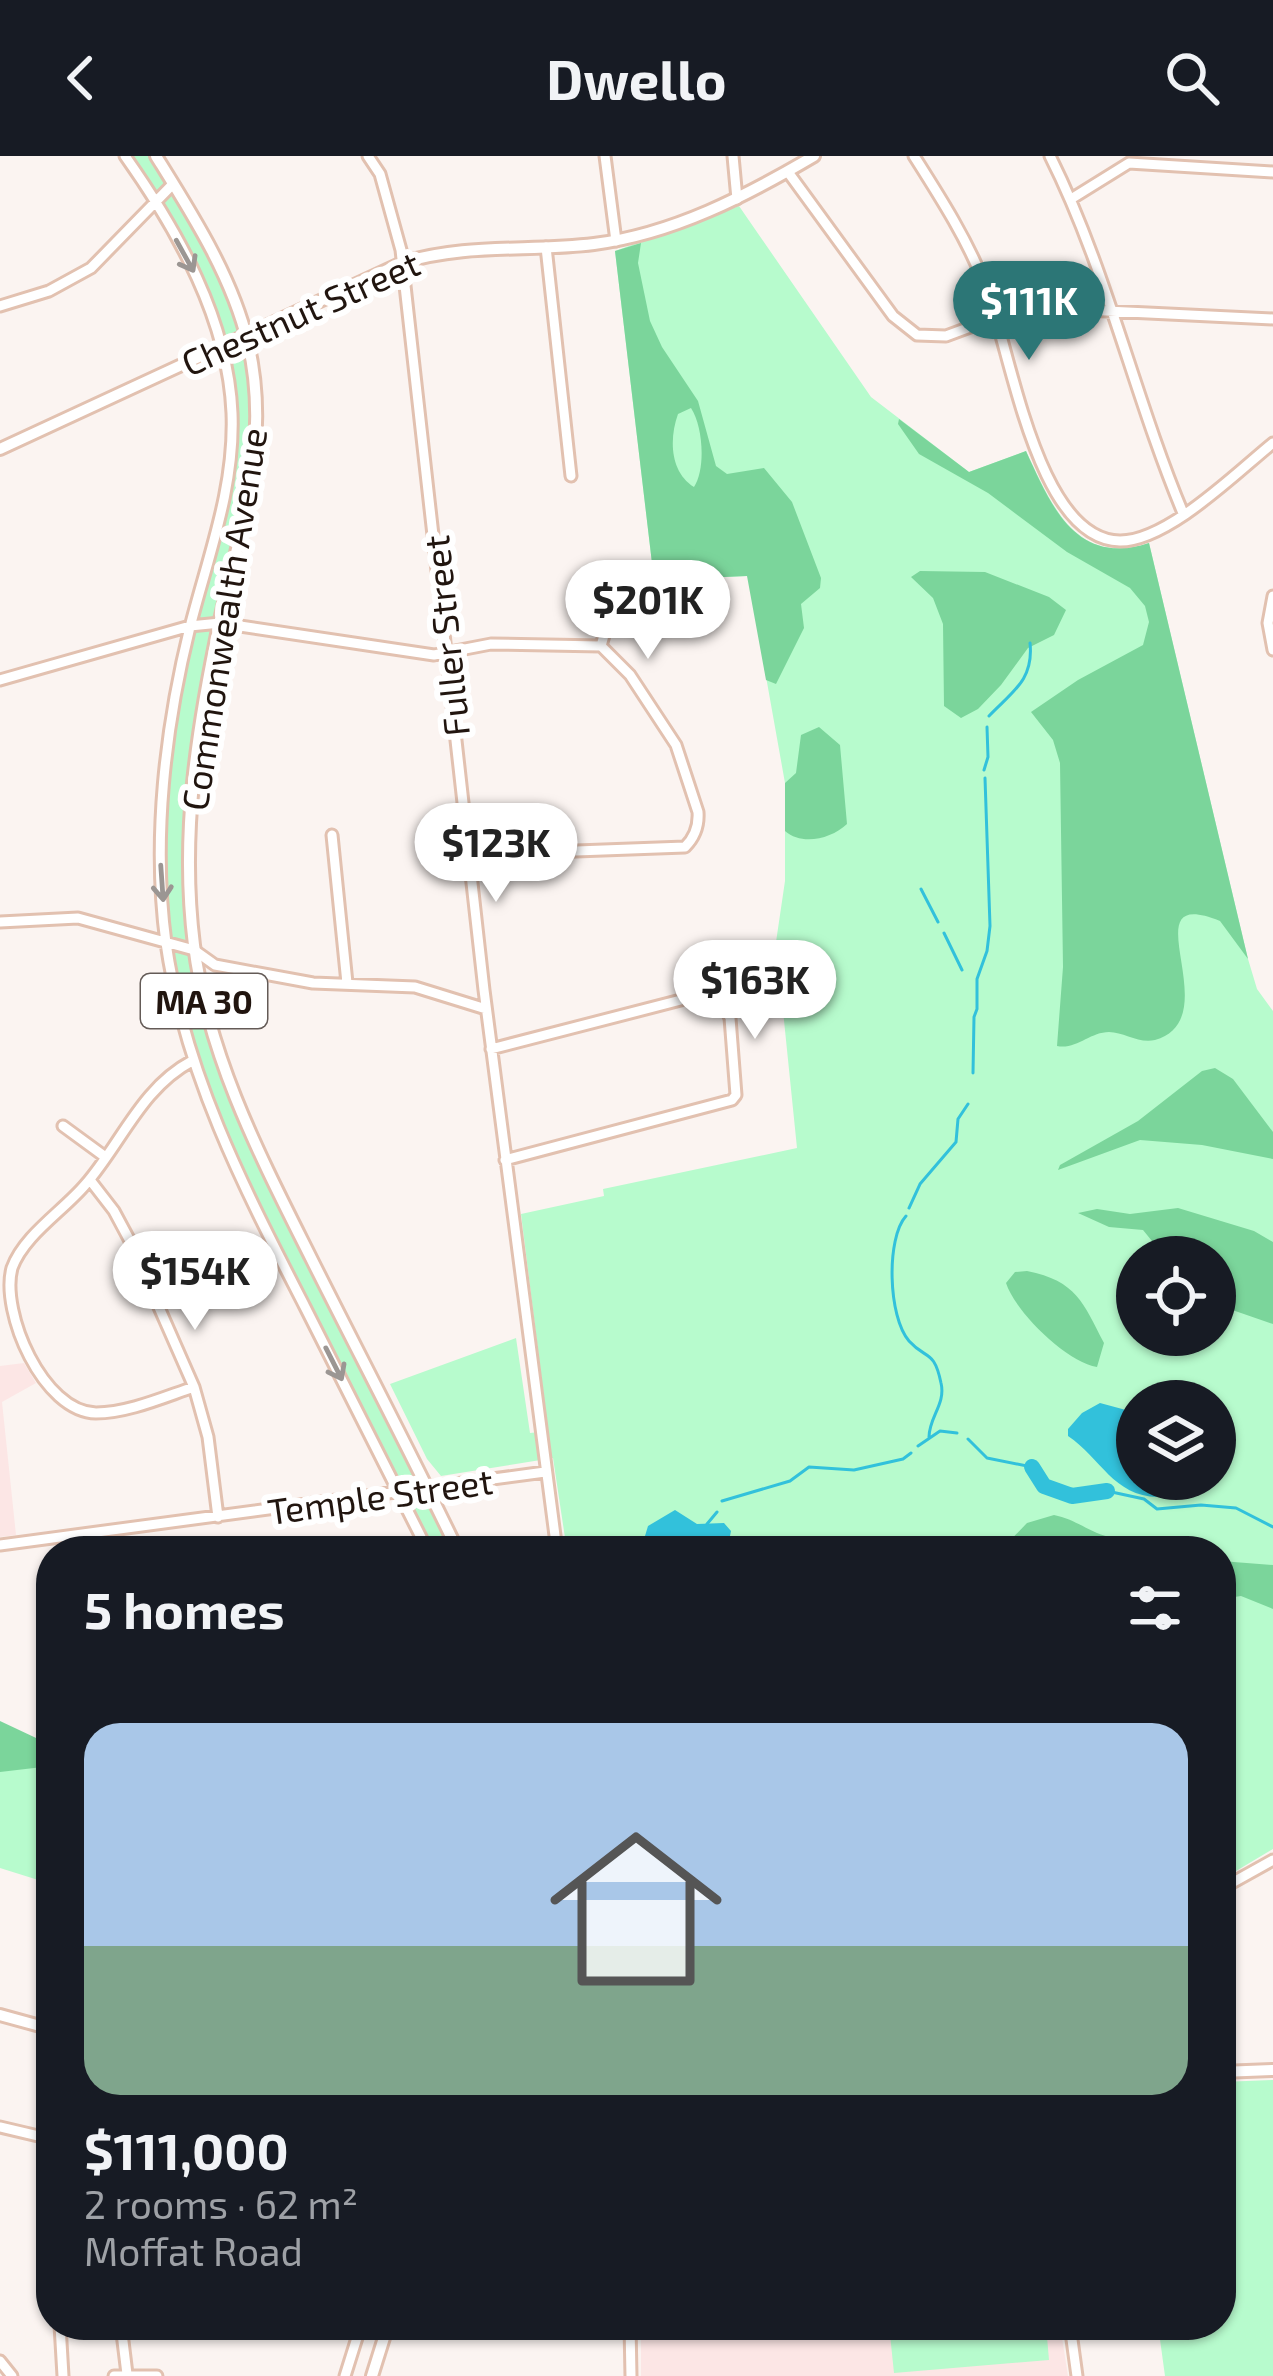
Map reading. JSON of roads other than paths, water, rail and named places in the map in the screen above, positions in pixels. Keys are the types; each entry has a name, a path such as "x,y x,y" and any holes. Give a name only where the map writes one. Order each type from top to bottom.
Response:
{"main road":[{"name":"Commonwealth Avenue","path":"156,156 227,282 246,335 257,402 257,451 220,623 192,778 188,831 194,950 212,1036 244,1119 451,1536"},
{"name":"Chestnut Street","path":"0,448 402,263 473,248 546,247 644,235 737,199 814,156"},
{"path":"0,2014 36,2025"},
{"path":"1236,2071 1273,2070"},
{"path":"372,2376 383,2340"}],"street":[{"name":"Commonwealth Avenue","path":"125,156 197,278 221,346 232,414 226,494 190,626 162,815 166,942 192,1061 220,1135 420,1536"},
{"name":"Fuller Street","path":"368,156 380,174 402,263 486,1009 554,1536"},
{"path":"605,156 616,241"},
{"path":"733,156 737,199"},
{"path":"914,156 987,287 1034,447 1080,524 1102,537 1123,541 1158,530 1273,443"},
{"path":"1050,156 1072,199 1183,514"},
{"path":"1072,199 1115,169 1142,161 1273,172"},
{"path":"788,172 906,329 917,335 946,336 1024,307 1273,319"},
{"path":"0,306 49,292 91,268 173,184"},
{"path":"546,247 571,476"},
{"path":"601,646 617,589"},
{"path":"1273,596 1268,623 1273,650"},
{"path":"0,680 190,626 220,623 447,656 491,644 601,646 630,675 676,745 698,812 694,833 685,847 468,855"},
{"path":"332,836 347,983"},
{"path":"0,922 78,918 194,950 215,965 290,980 415,987 486,1009"},
{"path":"491,1049 704,994 721,1000 730,1018 736,1095 732,1100 505,1160"},
{"path":"192,1061 160,1082 90,1180 24,1246 13,1267 9,1305 26,1349 57,1396 85,1411 116,1410 194,1387"},
{"path":"63,1126 104,1156"},
{"path":"90,1180 129,1239 194,1387 208,1437 218,1517"},
{"name":"Temple Street","path":"70,1536 545,1472"},
{"name":"Temple Street","path":"0,1545 36,1540"},
{"path":"1236,1880 1273,1860"},
{"path":"0,2127 36,2135"},
{"path":"61,2340 63,2376"},
{"path":"123,2340 127,2374"},
{"path":"345,2376 356,2340"},
{"path":"630,2340 631,2376"},
{"path":"1072,2340 1077,2376"},
{"path":"0,2361 12,2376"},
{"path":"114,2376 157,2376"}],"water":[{"path":"1100,1403 1116,1407 1116,1481 1068,1436 1068,1429"},
{"path":"675,1510 697,1524 724,1523 731,1531 730,1536 645,1536 648,1526"}],"waterway":[{"path":"989,716 1025,676 1030,643"},
{"path":"984,770 987,727"},
{"path":"973,1073 977,979 990,926 985,778"},
{"path":"921,889 938,922"},
{"path":"944,933 962,970"},
{"path":"909,1208 920,1184 956,1142 958,1119 968,1104"},
{"path":"906,1216 895,1241 892,1278 902,1330 938,1372 942,1391 929,1437"},
{"path":"918,1446 940,1431 957,1433"},
{"path":"968,1439 987,1458 1032,1467"},
{"path":"722,1501 790,1481 809,1467 854,1470 911,1453"},
{"path":"1032,1467 1044,1486 1072,1496 1107,1491"},
{"path":"1107,1491 1144,1499 1157,1509 1236,1508 1273,1527"},
{"path":"707,1524 717,1512"}]}
